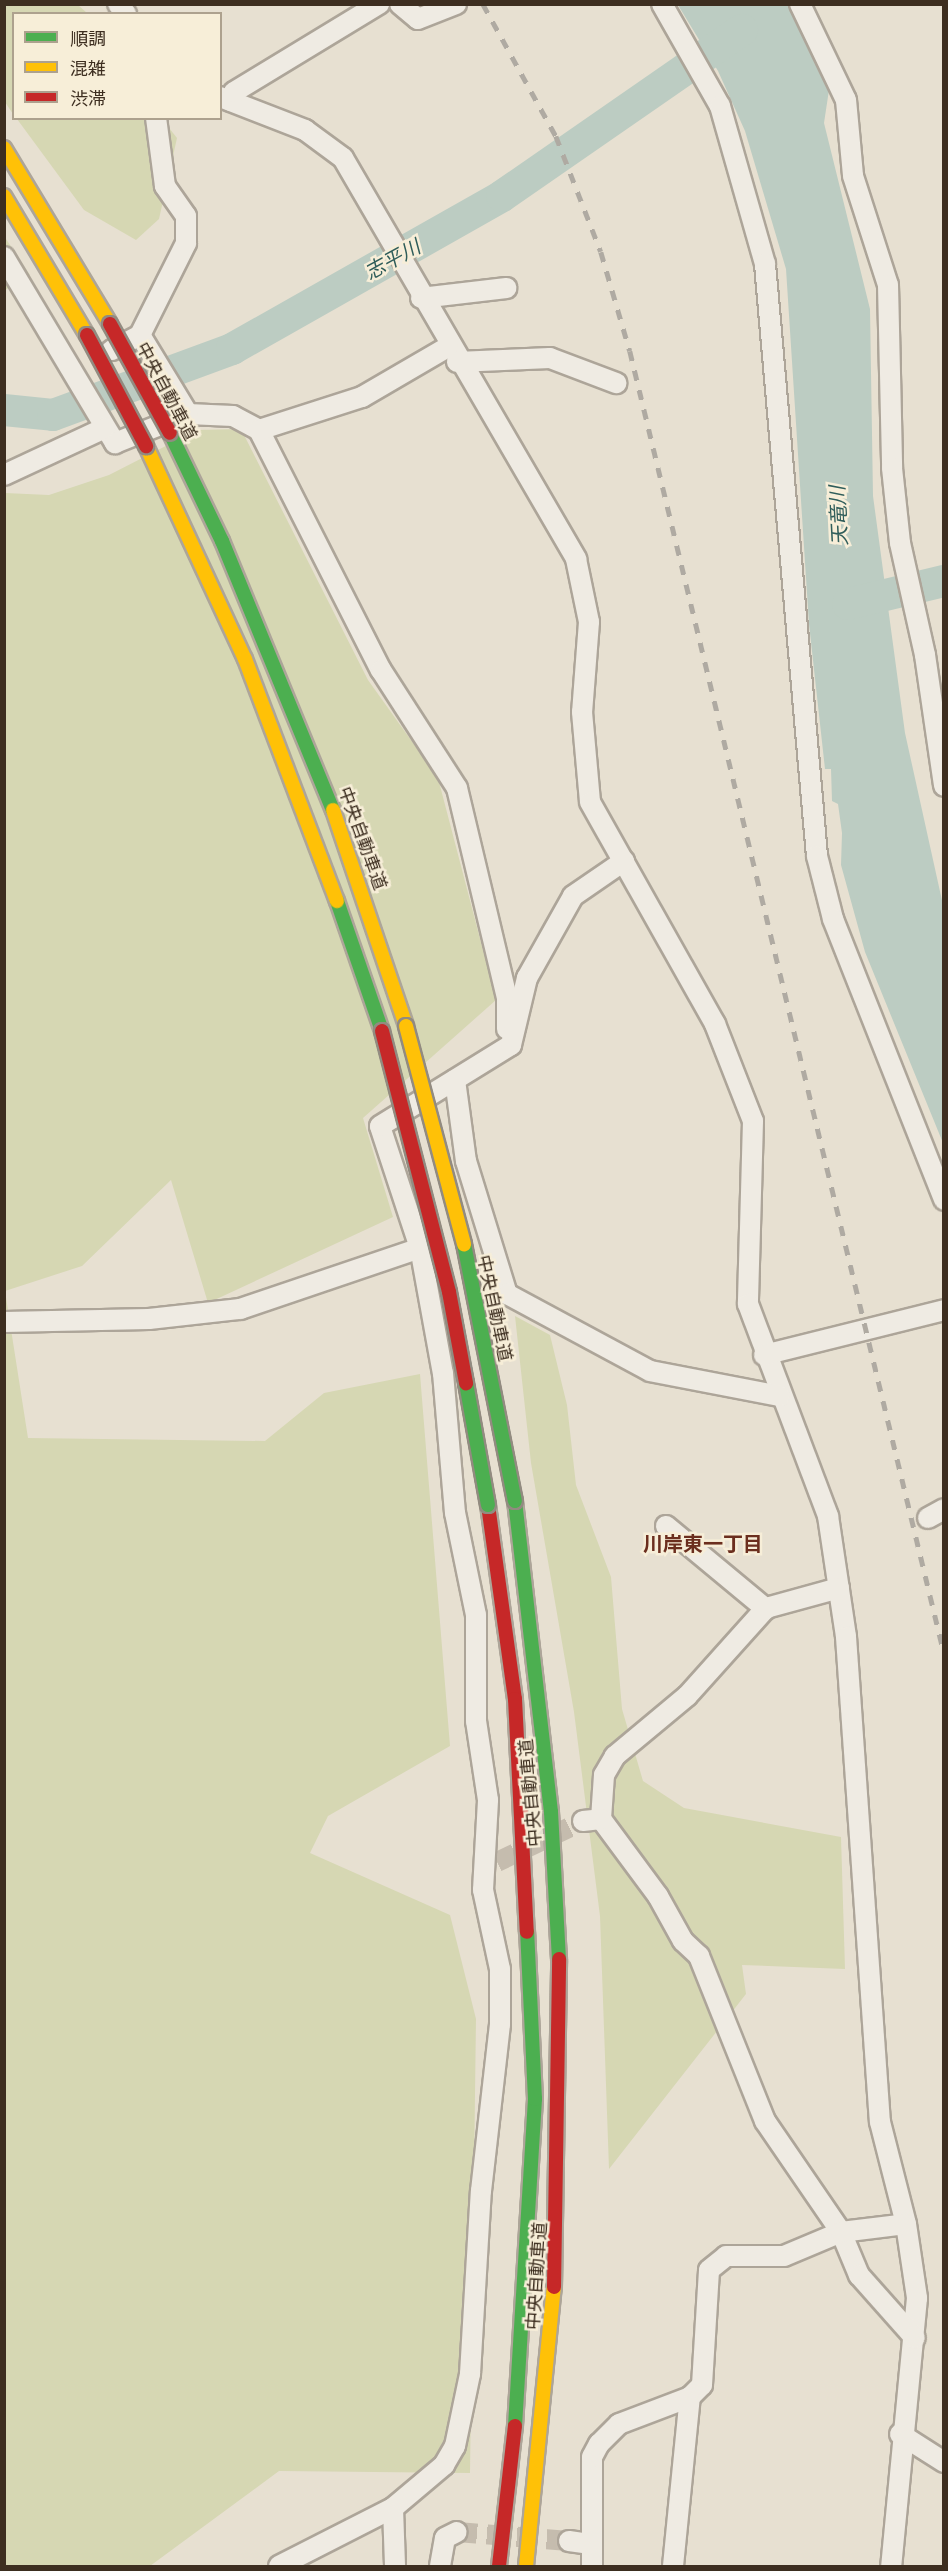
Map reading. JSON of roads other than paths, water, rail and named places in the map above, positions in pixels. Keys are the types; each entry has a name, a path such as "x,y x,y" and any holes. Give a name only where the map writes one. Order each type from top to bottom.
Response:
{"highway":[{"name":"中央自動車道","path":"4,148 110,324 170,433 236,573 329,797 406,1026 474,1283 515,1501 540,1701 558,1909 559,2187 545,2408 526,2566"},
{"name":"中央自動車道","path":"4,196 87,336 146,446 254,680 306,810 382,1031 449,1292 488,1505 515,1699 531,1942 532,2198 518,2403 499,2566"},
{"path":"538,2566 566,2298 573,2102 567,1903 540,1701"},
{"path":"493,2471 512,2301 531,1942"}],"street":[{"path":"380,4 226,99 305,130 343,158 453,354 576,560 589,622 582,712 590,802 715,1024 746,1094 753,1121 745,1262 748,1304 764,1355 828,1516 839,1588 880,2122 906,2224 917,2298 915,2338 900,2434 891,2566"},
{"path":"400,4 418,19 456,4"},
{"path":"662,4 697,60 744,185 773,320 817,856 833,918 944,1200"},
{"path":"800,4 846,100 853,176 888,285 896,510 944,786"},
{"path":"75,370 140,335 186,243 186,216 165,186 156,120"},
{"path":"4,257 75,370 115,443 188,414 233,416 259,430 381,670 457,788 507,998 507,1029 496,1056"},
{"path":"421,298 506,288"},
{"path":"140,335 188,414"},
{"path":"259,430 362,398 453,354 550,358 616,383"},
{"path":"4,476 105,428"},
{"path":"279,2566 393,2508 444,2465 455,2446 470,2374 481,2191 500,2024 500,1969 490,1863 488,1800 476,1721 476,1615 455,1513 443,1374 420,1248 380,1126 511,1046 527,978 573,896 624,861"},
{"path":"454,1080 466,1161 507,1294 650,1371 780,1396"},
{"path":"4,1322 149,1319 240,1309 420,1248"},
{"path":"764,1355 944,1310"},
{"path":"666,1526 766,1609"},
{"path":"839,1588 766,1609 687,1696 615,1756 604,1775 592,1820 658,1896 683,1941 699,1956 765,2121 841,2232 859,2275 915,2338"},
{"path":"592,2566 591,2544 596,2506 592,2457 599,2444 619,2424 690,2397 702,2385 709,2270 726,2256 784,2256 841,2232 906,2224"},
{"path":"673,2566 690,2397"},
{"path":"900,2434 944,2462"},
{"path":"393,2508 395,2566"},
{"path":"440,2566 445,2538 457,2532"},
{"path":"569,2541 591,2544"}],"water":[{"name":"天竜川","path":"678,5 789,5 829,90 824,123 870,309 873,496 905,733 943,905 943,1143 865,952 841,865 842,833 838,804 832,801 831,769 825,769 809,624 786,269 745,131 718,71"}],"waterway":[{"name":"志平川","path":"4,410 53,415 232,349 502,196 742,30"},
{"path":"848,604 944,581"}],"tunnel":[{"path":"497,1862 583,1821"},
{"path":"457,2532 569,2541"}],"railway":[{"path":"483,4 556,136 601,252 630,351 944,1653"}],"district":[{"name":"川岸東一丁目","path":"703,1543"}]}
